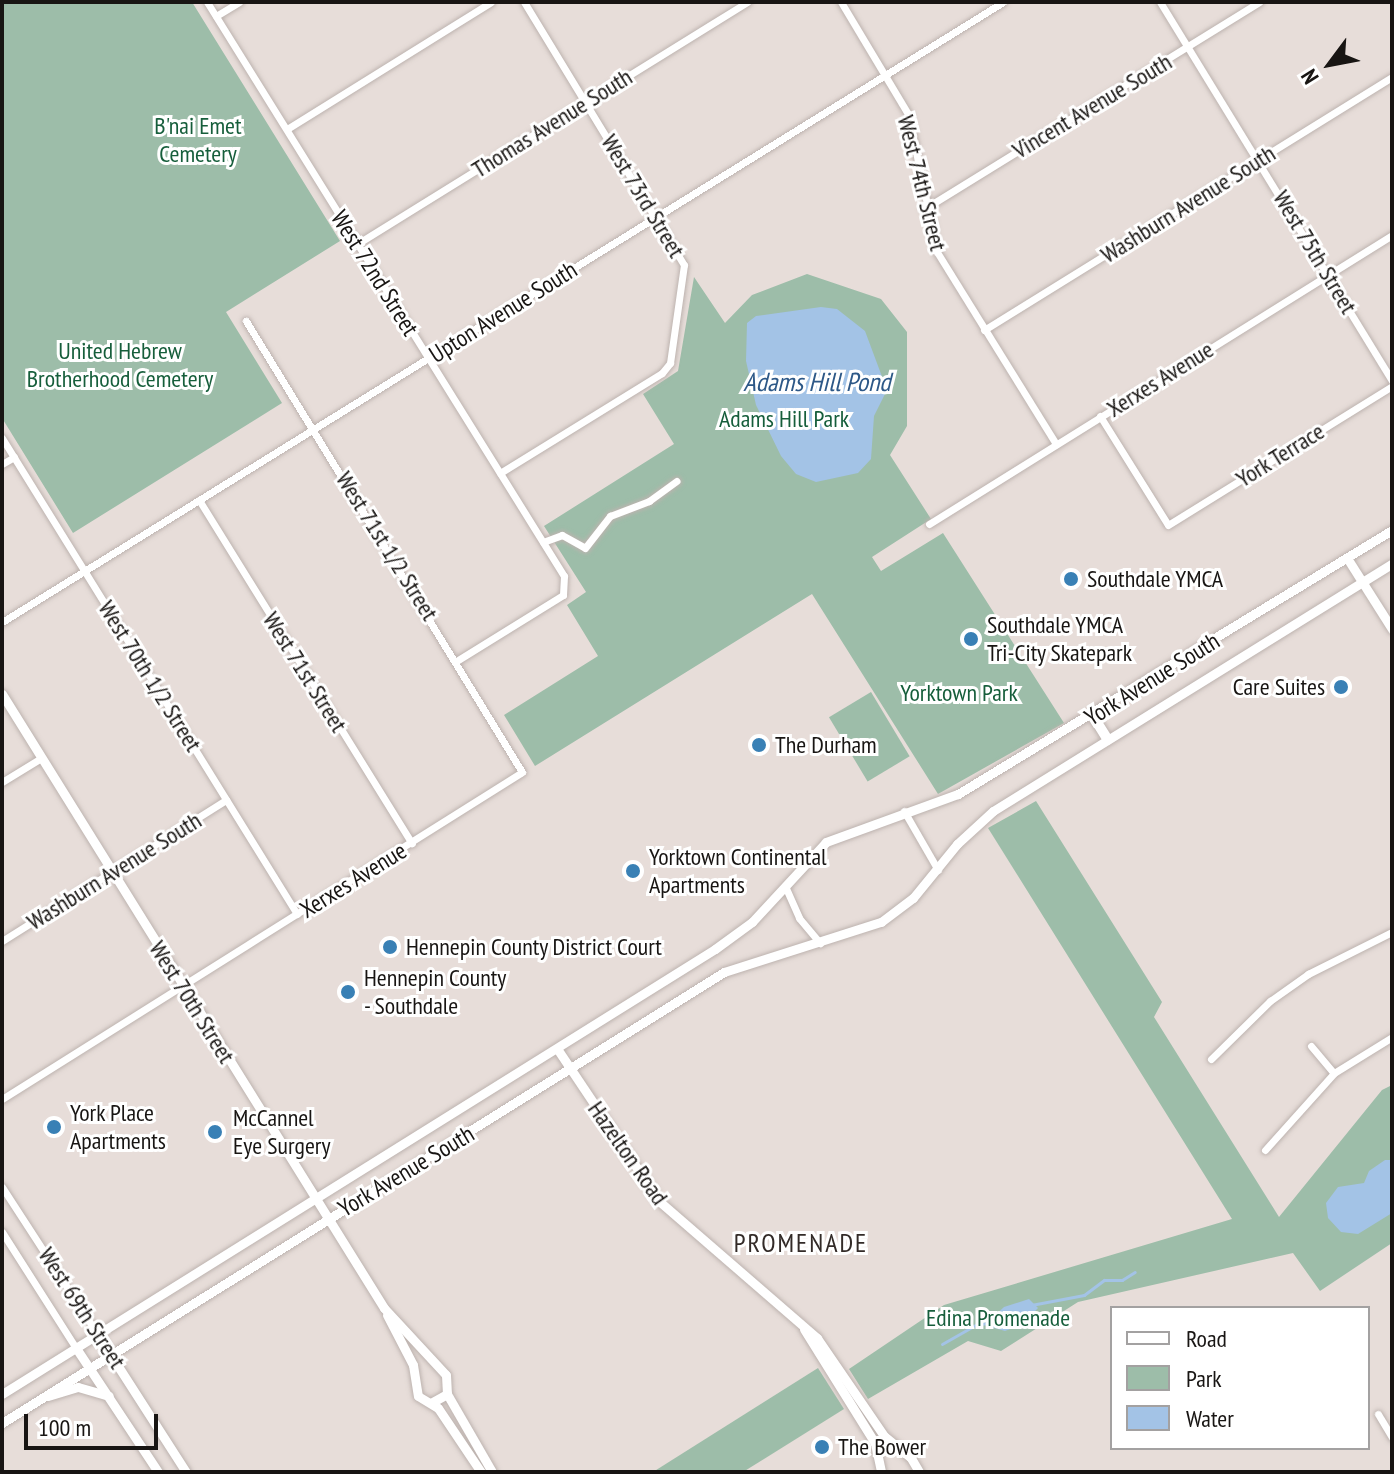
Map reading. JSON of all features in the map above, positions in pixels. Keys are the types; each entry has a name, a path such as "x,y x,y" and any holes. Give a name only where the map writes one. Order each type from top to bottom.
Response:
{"main road":[{"path":"1093,716 1108,740"}],"street":[{"name":"West 72nd Street","path":"207,2 543,542 566,585 563,595 458,660"},
{"path":"216,16 239,2"},
{"path":"287,129 491,2"},
{"name":"West 73rd Street","path":"500,473 662,373 670,363 684,265 658,216 524,2"},
{"name":"Thomas Avenue South","path":"357,244 747,2"},
{"name":"West 74th Street","path":"841,2 887,74 915,135 924,209 937,252 1056,444"},
{"name":"Upton Avenue South","path":"2,622 1003,2"},
{"name":"West 75th Street","path":"1160,2 1329,274 1392,383"},
{"name":"Vincent Avenue South","path":"924,209 1259,2"},
{"name":"Washburn Avenue South","path":"984,330 1392,77"},
{"name":"Xerxes Avenue","path":"929,524 1392,235"},
{"name":"West 71st 1/2 Street","path":"246,321 458,660 522,772"},
{"name":"York Terrace","path":"1100,416 1168,525 1392,383"},
{"name":"West 70th 1/2 Street","path":"2,438 297,914"},
{"path":"2,464 14,457"},
{"path":"543,542 562,535 585,548 610,516 649,501 677,481"},
{"name":"West 71st Street","path":"199,500 412,843"},
{"name":"York Avenue South","path":"2,1394 558,1050 752,922 826,842 977,783 1003,769 1392,530"},
{"path":"1347,558 1392,629"},
{"name":"York Avenue South","path":"2,1423 90,1365 724,972 881,922 913,898 957,844 993,811 1392,564"},
{"name":"West 70th Street","path":"2,694 384,1308 416,1377"},
{"path":"2,782 41,758"},
{"name":"Xerxes Avenue","path":"2,1099 522,772"},
{"name":"Washburn Avenue South","path":"2,941 226,800"},
{"path":"904,811 938,870"},
{"path":"785,886 799,918 820,943"},
{"path":"1211,1059 1296,982 1343,952 1391,934"},
{"path":"1265,1150 1334,1073 1392,1037"},
{"path":"1311,1046 1334,1073"},
{"name":"Hazelton Road","path":"558,1050 659,1201 825,1348 884,1436 919,1472"},
{"name":"West 69th Street","path":"2,1187 186,1472"},
{"name":"West 69th Street","path":"2,1232 158,1472"},
{"name":"West 70th Street","path":"384,1308 435,1367"},
{"name":"Hazelton Road","path":"802,1326 875,1443 881,1468"},
{"path":"481,1472 431,1403 415,1392 416,1377 435,1367 448,1379 447,1394 492,1472"},
{"path":"41,1399 78,1387 109,1396"},
{"path":"431,1403 447,1394"},
{"path":"1378,1414 1392,1437"},
{"path":"881,1468 890,1455 903,1453"}],"green space":[{"path":"2,2 192,2 340,241 226,312 282,403 73,533 2,418"},
{"name":"Adams Hill Park","path":"807,274 881,299 907,332 907,426 890,455 931,519 872,557 881,571 943,533 1064,723 938,794 812,594 535,766 504,715 598,656 567,605 586,592 544,526 674,444 643,394 678,371 694,277 725,323 752,295"},
{"path":"871,692 910,756 868,782 829,717"},
{"name":"Edina Promenade","path":"1036,801 1162,1002 1154,1017 1279,1217 1382,1090 1392,1085 1392,1243 1320,1291 1293,1253 1078,1302 1001,1351 968,1341 868,1399 849,1369 944,1305 1232,1219 988,828"},
{"path":"818,1368 844,1409 743,1472 653,1472"}],"water":[{"name":"Adams Hill Pond","path":"821,307 837,309 865,331 887,390 874,416 871,459 858,473 816,482 796,474 781,456 756,405 746,361 747,323 756,316"},
{"path":"1385,1160 1392,1160 1392,1213 1358,1234 1341,1232 1328,1218 1326,1203 1338,1187 1364,1183 1369,1171"},
{"path":"1029,1299 1038,1308 1023,1324 1005,1331 991,1327 991,1319 1004,1307"}],"waterway":[{"path":"1031,1305 1084,1295 1104,1280 1122,1280 1135,1272"},
{"path":"942,1344 977,1324 991,1323"}],"place":[{"name":"Southdale YMCA","path":"1071,579"},
{"name":"Southdale YMCA Tri-City Skatepark","path":"971,639"},
{"name":"Care Suites","path":"1341,687"},
{"name":"The Durham","path":"759,745"},
{"name":"Yorktown Continental Apartments","path":"633,871"},
{"name":"Hennepin County District Court","path":"390,947"},
{"name":"Hennepin County - Southdale","path":"348,992"},
{"name":"York Place Apartments","path":"54,1127"},
{"name":"McCannel Eye Surgery","path":"215,1132"},
{"name":"The Bower","path":"822,1447"}],"district":[{"name":"PROMENADE","path":"801,1243"}],"park label":[{"name":"B'nai Emet Cemetery","path":"198,140"},
{"name":"United Hebrew Brotherhood Cemetery","path":"120,365"},
{"name":"Yorktown Park","path":"959,693"}]}
